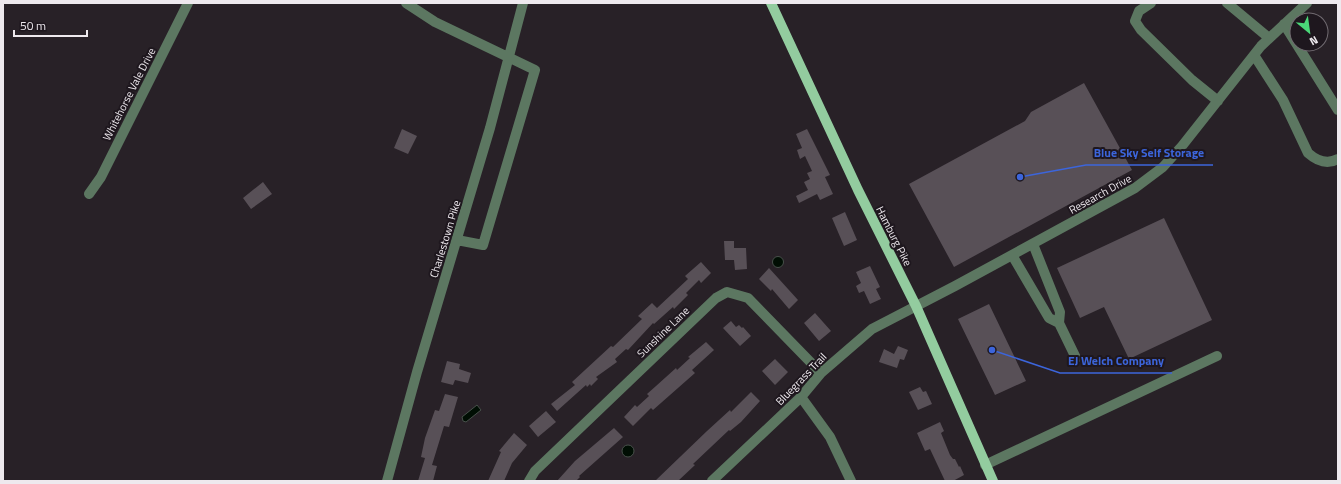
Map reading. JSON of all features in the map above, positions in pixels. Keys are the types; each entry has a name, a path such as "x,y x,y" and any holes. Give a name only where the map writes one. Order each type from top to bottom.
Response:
{"main road":[{"name":"Hamburg Pike","path":"771,3 858,190 916,306 993,481"}],"street":[{"name":"Whitehorse Vale Drive","path":"89,194 101,177 188,3"},
{"path":"406,3 435,22 535,70 483,245 457,240"},
{"name":"Charlestown Pike","path":"387,481 419,365 490,128 523,3"},
{"path":"1151,3 1139,11 1135,21 1141,30 1192,80 1218,101"},
{"path":"1227,3 1269,38"},
{"name":"Research Drive","path":"916,306 1033,244 1141,184 1168,162 1254,55 1269,38 1307,3"},
{"path":"1284,24 1338,110"},
{"path":"1254,55 1283,100 1308,153 1315,159 1326,162 1338,159"},
{"path":"1033,244 1060,312 1059,323 1076,358"},
{"path":"1012,255 1048,318 1059,323"},
{"name":"Sunshine Lane","path":"528,481 535,470 716,298 727,292 748,298 821,373"},
{"name":"Bluegrass Trail","path":"712,481 801,397 821,373 872,328 916,306"},
{"path":"985,465 1217,356"},
{"path":"801,397 830,437 851,481"}],"shaded area":[{"path":"776,257 780,257 782,258 782,266 776,267 773,264 773,260"},
{"path":"477,405 481,410 466,422 463,421 462,417"},
{"path":"626,445 630,445 634,451 630,457 626,457 622,453 622,449"}],"building":[{"path":"1084,83 1132,170 954,267 909,184 1025,121 1031,112"},
{"path":"402,129 417,136 408,154 394,148"},
{"path":"807,129 830,175 825,177 833,194 820,200 817,194 799,203 796,196 808,190 804,182 810,179 807,173 812,171 805,156 800,159 797,150 802,148 796,134"},
{"path":"263,182 272,194 251,209 243,198"},
{"path":"845,212 857,240 844,246 832,218"},
{"path":"1164,218 1212,320 1129,359 1104,307 1080,318 1057,268"},
{"path":"724,241 734,241 734,248 746,248 747,269 735,270 734,260 725,260"},
{"path":"701,262 711,273 701,283 699,280 686,293 688,295 674,309 673,307 654,324 653,323 628,350 626,349 615,359 617,362 596,377 598,379 591,386 590,384 587,387 586,385 557,411 551,404 575,385 572,382 611,346 613,347 642,319 638,316 652,303 657,308 688,279 685,276"},
{"path":"870,266 880,287 876,289 881,299 870,304 864,291 859,293 856,286 861,283 856,272"},
{"path":"769,268 798,300 789,309 772,289 771,291 759,279"},
{"path":"989,304 1026,381 995,395 958,319"},
{"path":"815,313 831,331 819,341 804,323"},
{"path":"731,321 736,327 739,325 742,328 743,327 751,336 740,346 723,328"},
{"path":"706,342 714,350 692,370 695,373 653,410 651,408 633,426 624,417 635,405 637,407 649,396 647,394 676,368 677,370 690,358 688,357"},
{"path":"898,346 908,350 904,360 900,359 897,368 879,362 884,349 894,354"},
{"path":"775,359 788,372 775,385 762,371"},
{"path":"447,361 460,364 459,369 471,373 468,383 455,380 453,385 441,382"},
{"path":"920,387 923,392 926,391 932,404 918,410 909,392"},
{"path":"751,392 760,401 741,422 730,431 729,430 693,464 695,465 678,481 655,481 707,431 730,410 731,412"},
{"path":"445,394 458,397 449,427 444,426 432,465 437,466 433,481 418,481 425,458 421,457 425,438 435,410 439,411"},
{"path":"546,411 556,422 538,437 529,426"},
{"path":"940,422 944,431 941,433 950,455 953,459 955,459 959,467 960,466 964,475 953,481 945,481 930,449 925,451 917,433"},
{"path":"614,428 623,437 579,476 580,477 576,481 557,481 575,461"},
{"path":"514,433 527,445 512,463 504,481 488,481 501,452 499,451"}],"place":[{"name":"Blue Sky Self Storage","path":"1020,177"},
{"name":"EJ Welch Company","path":"992,350"}]}
